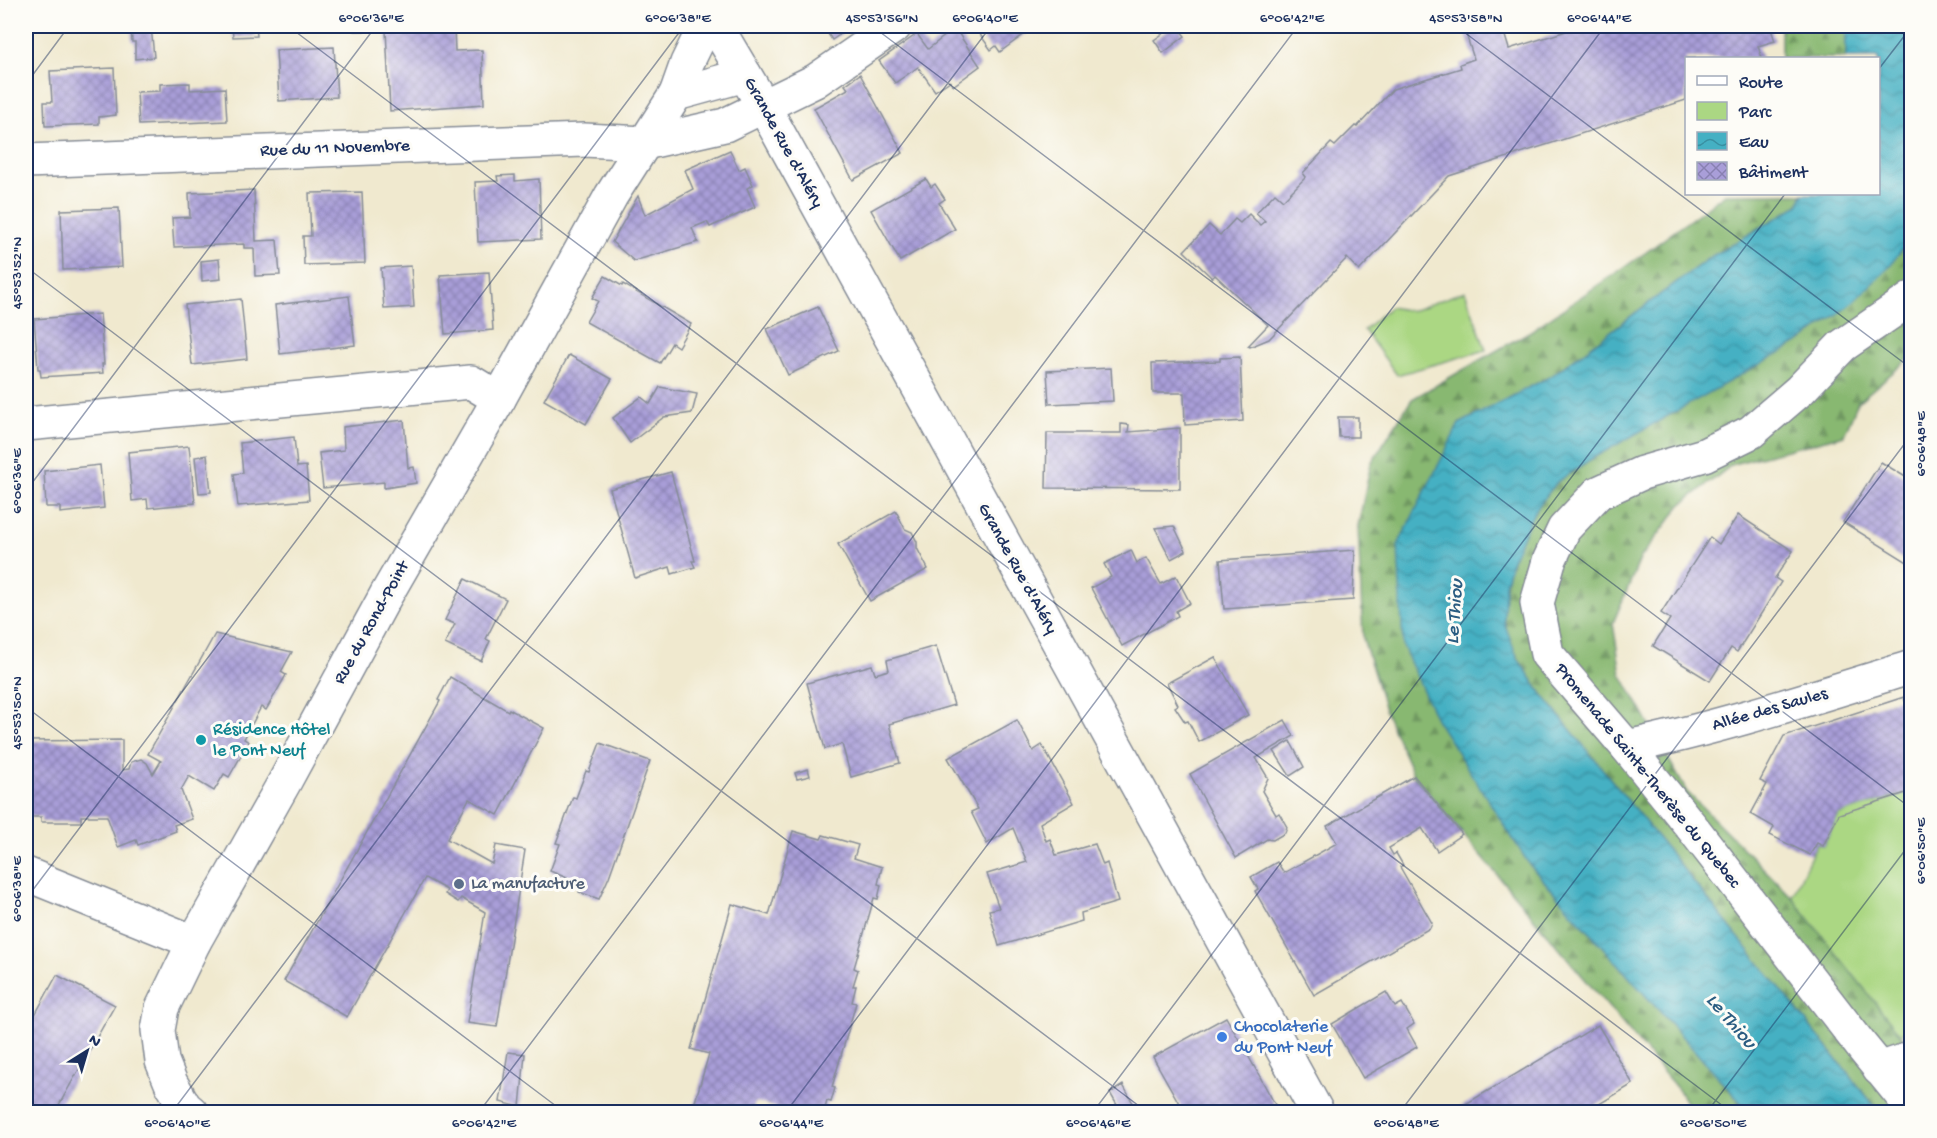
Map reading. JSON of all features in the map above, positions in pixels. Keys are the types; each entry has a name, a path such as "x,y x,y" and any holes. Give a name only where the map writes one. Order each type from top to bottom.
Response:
{"street":[{"name":"Rue du Rond-Point","path":"191,1113 171,1083 162,1061 158,1030 162,1008 194,942 386,595 499,399 611,196 676,94 705,26"},
{"name":"Grande Rue d'Aléry","path":"716,26 764,107 1317,1113"},
{"path":"645,143 725,125 764,107 815,81 895,26"},
{"path":"676,94 745,75"},
{"name":"Rue du 11 Novembre","path":"26,161 584,140 645,143"},
{"name":"Promenade Sainte-Therèse du Quebec","path":"1911,298 1842,346 1800,390 1751,432 1704,455 1642,473 1598,493 1564,529 1549,561 1537,603 1547,654 1627,747 1911,1108"},
{"path":"26,424 471,382 499,399"},
{"name":"Allée des Saules","path":"1627,747 1750,717 1911,667"},
{"path":"26,874 194,942"},
{"path":"1879,1069 1911,1058"}],"green space":[{"path":"1781,26 1846,26 1846,57 1781,57"},
{"path":"1724,195 1802,195 1797,206 1709,258 1551,376 1459,424 1529,864 1749,1112 1692,1112 1680,1092 1414,776 1386,713 1363,638 1358,526 1371,463 1412,399 1529,332 1645,253"},
{"path":"1911,236 1911,357 1858,402 1844,435 1733,464 1681,505 1641,557 1613,623 1621,674 1687,792 1792,897 1911,1048 1911,1112 1882,1112 1873,1104 1541,693 1524,668 1507,633 1504,595 1521,536 1542,500 1557,482"},
{"path":"1465,291 1486,350 1397,375 1364,330 1390,307 1412,311"},
{"path":"1911,788 1911,1030 1900,1034 1792,897 1817,843 1823,846 1839,814 1909,792"}],"water":[{"name":"Le Thiou","path":"1846,26 1911,26 1911,238 1887,269 1850,305 1803,340 1593,458 1557,482 1534,512 1511,562 1505,585 1504,622 1517,657 1541,693 1873,1104 1882,1112 1749,1112 1529,864 1436,719 1403,646 1398,545 1459,424 1551,376 1709,258 1797,206 1803,195 1880,195 1880,57 1846,57"}],"building":[{"path":"131,26 151,26 154,57 135,59 135,42 132,42"},
{"path":"232,26 256,26 257,36 233,37"},
{"path":"353,26 454,27 455,51 482,50 484,104 390,111 386,30 354,31"},
{"path":"823,26 852,26 832,40"},
{"path":"974,26 1027,26 1030,30 1000,52 996,46 991,50"},
{"path":"1177,26 1185,36 1163,53 1154,40"},
{"path":"1492,26 1502,26 1509,49 1582,26 1770,26 1775,41 1758,46 1762,57 1685,57 1685,100 1449,176 1359,271 1347,258 1269,339 1248,346 1268,325 1215,275 1212,278 1184,251 1209,225 1220,235 1235,219 1240,223 1249,214 1260,225 1265,221 1256,213 1275,193 1283,200 1306,177 1303,173 1331,143 1335,146 1355,126 1357,127 1393,89 1461,68 1460,64 1474,59 1466,34"},
{"path":"955,28 980,66 953,86 950,81 935,91 918,67 895,83 879,61 917,34 928,49"},
{"path":"334,47 337,97 279,101 276,50"},
{"path":"114,68 116,115 99,117 99,124 45,126 44,102 52,102 50,71"},
{"path":"860,74 903,153 853,180 814,108 848,89 845,85"},
{"path":"190,83 190,90 225,88 227,121 139,125 137,92 160,91 160,84"},
{"path":"730,150 739,170 745,167 753,185 747,188 755,207 710,227 707,222 692,228 698,242 634,261 612,242 638,196 645,215 693,189 685,170"},
{"path":"515,175 515,181 539,179 541,239 478,242 475,182 498,181 497,176"},
{"path":"926,179 931,187 935,184 945,199 939,203 955,229 900,261 871,210"},
{"path":"254,190 256,241 277,240 280,275 255,276 254,248 244,248 244,244 174,247 172,218 190,217 189,193"},
{"path":"362,192 365,263 304,265 303,236 311,236 309,193"},
{"path":"119,208 122,267 63,270 61,210"},
{"path":"219,259 221,279 202,281 201,261"},
{"path":"411,266 414,307 384,309 381,268"},
{"path":"489,272 493,330 445,334 440,275"},
{"path":"605,276 691,324 678,347 672,343 660,363 586,322 598,301 592,298"},
{"path":"349,296 355,345 280,354 275,305"},
{"path":"241,299 247,359 192,365 185,305"},
{"path":"818,307 839,351 788,375 767,329"},
{"path":"100,314 103,373 41,377 40,369 38,369 34,319"},
{"path":"569,355 612,379 586,424 544,400"},
{"path":"1240,357 1243,421 1185,425 1184,393 1153,393 1152,363 1220,361 1220,358"},
{"path":"1111,368 1113,401 1049,404 1047,371"},
{"path":"660,387 697,394 692,413 664,417 630,443 613,418 641,397 650,404"},
{"path":"1338,417 1358,417 1358,437 1339,437"},
{"path":"404,420 408,468 414,467 416,483 384,488 384,482 323,488 319,453 344,450 343,427"},
{"path":"1121,424 1129,425 1128,432 1180,428 1180,489 1046,488 1047,433 1121,433"},
{"path":"294,437 297,467 306,466 309,500 238,506 234,474 243,473 240,443"},
{"path":"189,446 195,503 148,508 147,499 132,501 128,452"},
{"path":"207,455 211,492 199,493 195,457"},
{"path":"1881,462 1912,481 1912,565 1843,522"},
{"path":"100,465 104,508 60,513 60,507 46,507 44,471"},
{"path":"671,472 695,567 672,574 670,567 635,578 610,489"},
{"path":"896,511 905,529 912,532 928,569 870,601 838,544"},
{"path":"1738,515 1793,551 1775,578 1781,582 1737,652 1731,648 1710,681 1653,646 1670,619 1661,613 1710,537 1719,544"},
{"path":"1174,526 1186,551 1171,559 1155,528"},
{"path":"1131,550 1137,563 1146,558 1161,584 1176,576 1190,603 1176,611 1178,616 1122,646 1091,588 1111,577 1104,564"},
{"path":"1355,550 1353,600 1224,609 1220,560"},
{"path":"465,579 506,599 486,639 490,641 481,661 445,644 455,624 445,620"},
{"name":"Résidence Hôtel le Pont Neuf","path":"215,634 292,652 281,672 286,675 266,710 261,707 244,739 249,742 229,777 224,774 214,791 189,776 181,790 192,819 174,825 176,831 138,845 136,840 118,847 107,816 81,816 81,822 41,822 41,817 26,817 26,741 122,740 122,770 129,769 131,762 141,759 147,763 153,774 161,761 148,754"},
{"path":"936,646 954,705 889,724 900,763 851,777 842,744 825,749 807,683 872,665 875,674 889,670 887,660"},
{"path":"1215,657 1248,715 1199,742 1188,721 1185,722 1175,707 1178,705 1167,683"},
{"path":"450,677 508,711 509,709 544,728 498,815 469,799 447,839 492,864 496,845 525,850 497,1027 467,1023 485,912 461,898 458,902 445,894 447,890 425,878 347,1017 284,981 440,701 438,700"},
{"path":"1904,697 1905,701 1912,705 1912,788 1909,792 1839,814 1823,846 1817,843 1810,855 1770,835 1774,827 1751,814 1767,784 1760,781 1784,736"},
{"path":"1017,720 1033,751 1042,745 1074,803 1040,823 1046,841 1050,839 1056,855 1095,844 1103,865 1107,863 1118,902 1081,913 1082,921 999,946 989,910 999,908 987,874 1027,862 1013,828 987,844 971,812 978,809 948,758"},
{"path":"1285,720 1294,736 1256,758 1268,778 1262,791 1276,815 1279,813 1287,827 1285,833 1273,840 1267,839 1236,858 1190,774"},
{"path":"1290,741 1304,767 1290,776 1274,751"},
{"path":"600,743 650,761 599,899 579,892 582,884 550,871 560,844 556,843 573,797 576,798 586,771 589,772"},
{"path":"808,769 810,776 797,779 795,773"},
{"path":"1414,776 1462,834 1437,851 1422,828 1389,848 1393,855 1396,853 1403,865 1400,867 1432,923 1430,928 1314,995 1255,891 1258,889 1251,877 1277,862 1284,873 1337,843 1327,826"},
{"path":"793,831 821,839 823,835 858,845 854,858 882,867 878,884 881,885 878,899 874,898 854,968 858,970 853,986 856,986 852,1002 856,1003 832,1087 835,1088 831,1102 827,1101 824,1112 806,1112 786,1107 785,1110 755,1102 752,1112 692,1112 709,1054 691,1049 732,904 769,915"},
{"path":"57,975 115,1005 55,1112 26,1112 26,1031"},
{"path":"1386,992 1395,1007 1402,1003 1414,1024 1407,1029 1417,1047 1363,1078 1332,1024"},
{"path":"1226,1017 1279,1112 1184,1112 1153,1057"},
{"path":"1598,1025 1633,1084 1586,1112 1461,1112 1459,1108"},
{"path":"508,1052 525,1054 520,1107 500,1102"},
{"path":"1123,1085 1138,1112 1121,1112 1110,1093"}],"place":[{"name":"Résidence Hôtel le Pont Neuf","path":"201,740"},
{"name":"La manufacture","path":"459,884"},
{"name":"Chocolaterie du Pont Neuf","path":"1222,1037"}]}
